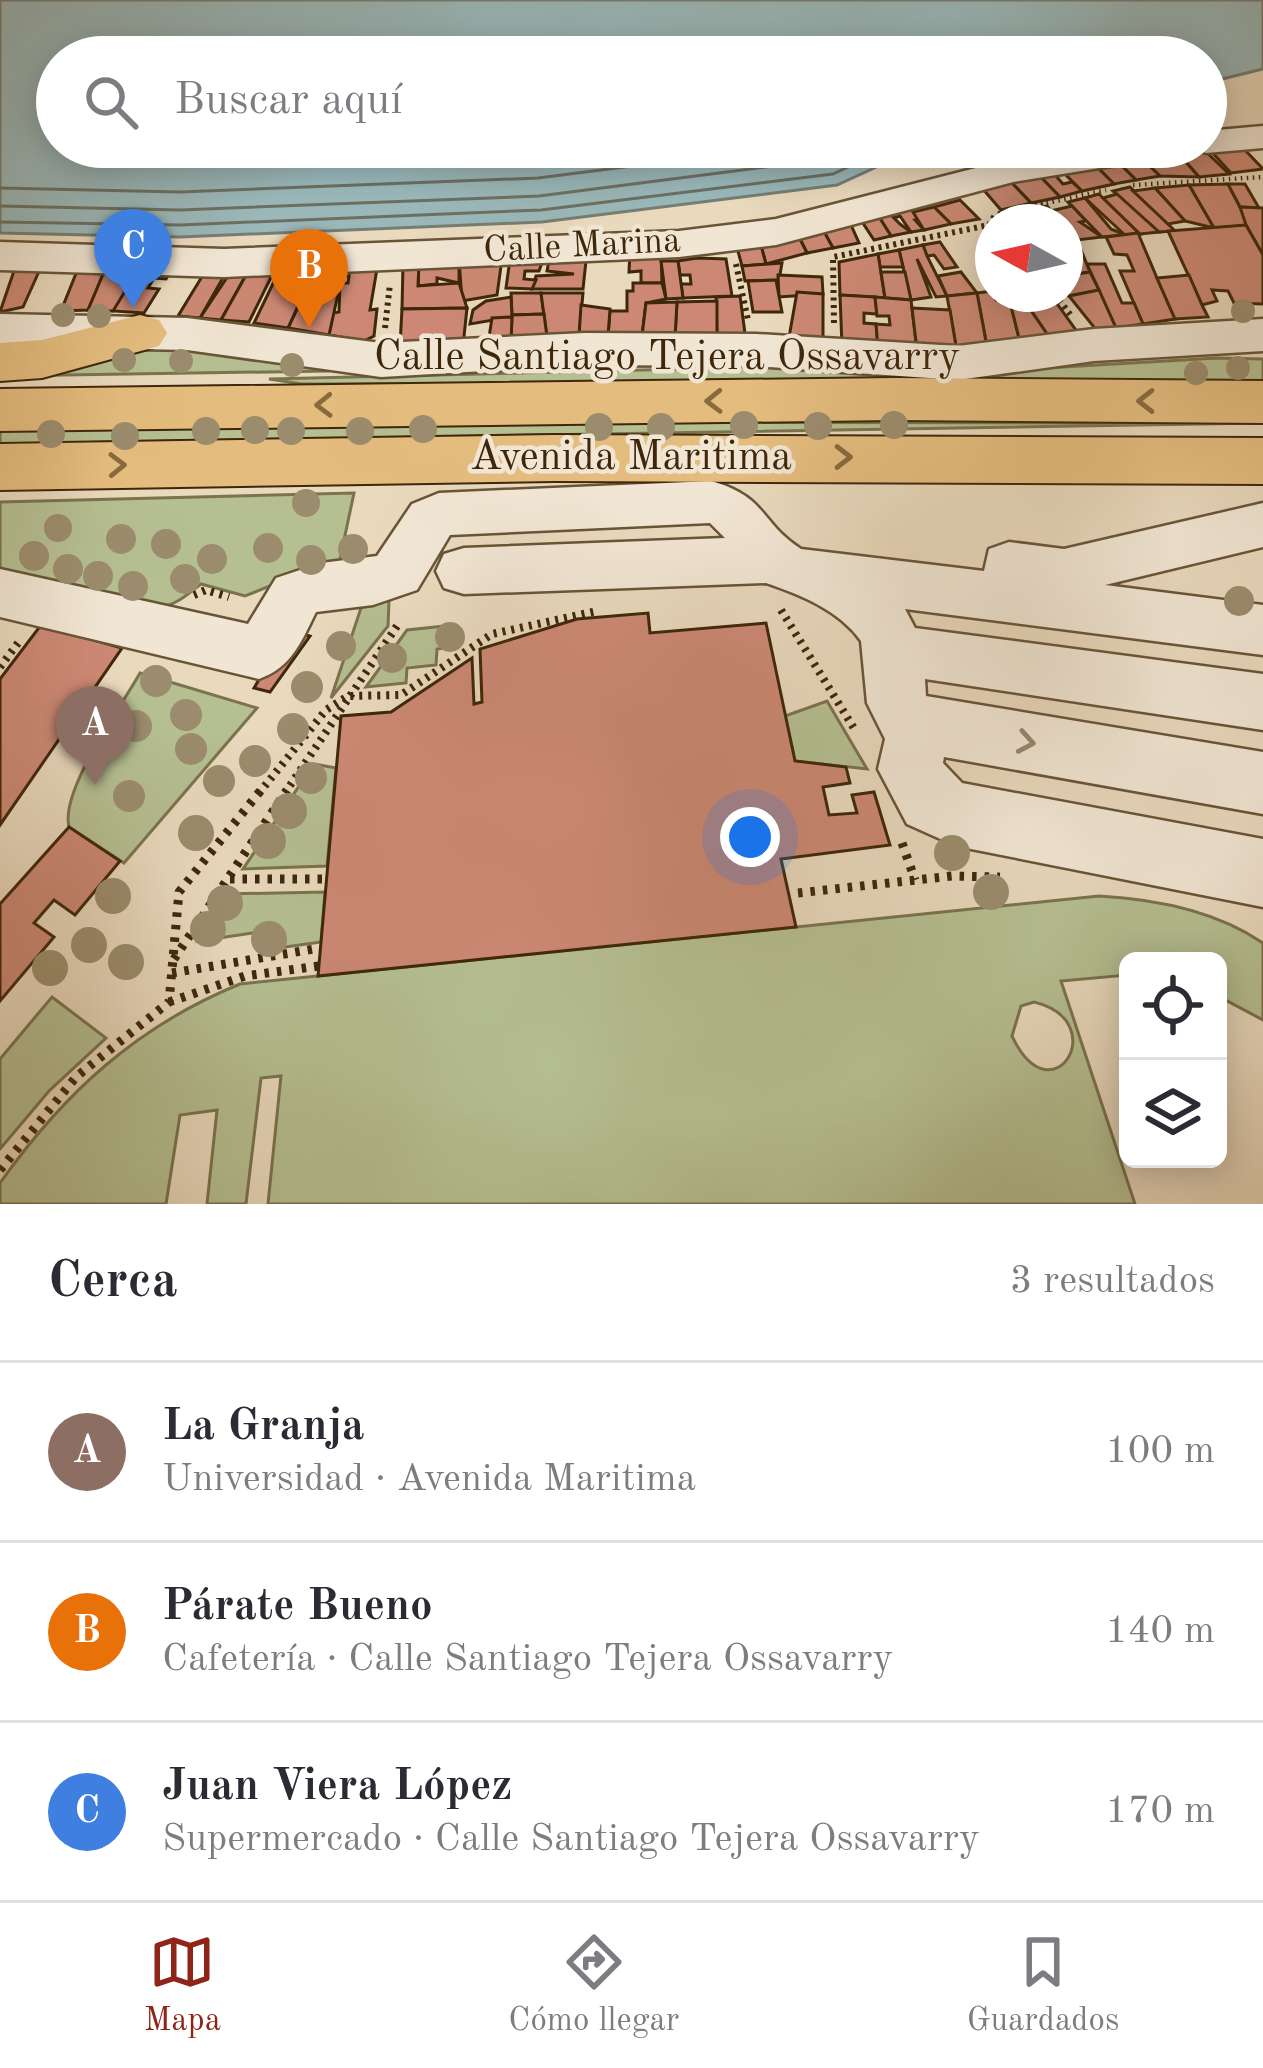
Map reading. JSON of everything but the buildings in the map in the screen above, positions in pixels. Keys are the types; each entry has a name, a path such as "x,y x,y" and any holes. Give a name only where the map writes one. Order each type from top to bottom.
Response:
{"highway":[{"path":"0,362 42,359 140,333"},
{"name":"Avenida Maritima","path":"0,410 895,399 1263,402"},
{"name":"Avenida Maritima","path":"0,467 554,458 1263,461"}],"street":[{"path":"1227,140 1263,137"},
{"name":"Calle Marina","path":"0,256 181,263 657,245 776,232 1029,168"},
{"name":"Calle Santiago Tejera Ossavarry","path":"0,330 188,334 382,360 585,350 756,350 958,363 1094,345 1263,334"},
{"path":"1107,458 1263,478"},
{"path":"0,593 250,654 267,647 296,595 392,576 402,569 428,519 439,514 729,504 778,566 898,622 923,652 1263,702"},
{"path":"464,571 778,566 1064,572 1263,525"},
{"path":"898,622 1075,606 1263,630"},
{"path":"1075,606 1093,626 1120,823 1144,850"},
{"path":"898,622 895,701 909,722 1263,783"},
{"path":"938,726 911,749 910,769 930,801 956,814 1263,873"}],"path":[{"path":"833,321 832,257 989,225 995,215 1123,186 1263,177"},
{"path":"382,360 394,253"},
{"path":"778,566 832,691"},
{"path":"169,1002 179,892 326,710 348,696 401,695 492,634 559,615 602,611"},
{"path":"172,967 397,626"},
{"path":"798,893 952,876 1016,878"},
{"path":"228,880 326,879"},
{"path":"172,967 320,948"},
{"path":"0,1170 74,1079 169,1002 245,976 319,966"}],"green space":[{"path":"146,345 308,364 329,371 0,376 0,370"},
{"path":"1263,359 1263,382 302,384 269,379 807,366 959,373"},
{"path":"377,422 1263,423 0,444 0,428"},
{"path":"354,493 337,573 307,571 245,596 201,584 174,603 157,605 0,570 0,502"},
{"path":"367,590 389,601 388,626 331,698"},
{"path":"455,625 456,647 437,649 436,665 407,668 406,683 366,687 407,630"},
{"path":"140,673 257,708 124,863 69,827 69,811 82,771"},
{"path":"827,701 867,769 795,761 785,716"},
{"path":"314,764 336,768 327,866 243,869"},
{"path":"325,892 321,942 271,949 267,931 198,941 224,894"},
{"path":"1099,896 1184,909 1263,943 1263,1020 1227,1001 1227,952 1119,952 1119,976 1061,981 1119,1156 1119,1168 1123,1168 1135,1204 268,1204 281,1076 261,1078 246,1204 207,1204 217,1110 180,1115 166,1204 0,1204 0,1183 77,1092 136,1042 240,984","holes":["1034,1002 1058,1012 1070,1027 1073,1044 1058,1068 1044,1069 1028,1060 1012,1036 1021,1006"]},
{"path":"52,997 106,1038 49,1091 0,1149 0,1059"}],"water":[{"path":"0,0 1263,0 1263,69 1227,78 1227,36 36,36 36,168 874,168 837,185 542,222 180,237 0,233"}],"place":[{"name":"Juan Viera López","path":"133,308"},
{"name":"Párate Bueno","path":"309,328"},
{"name":"La Granja","path":"95,785"}]}
